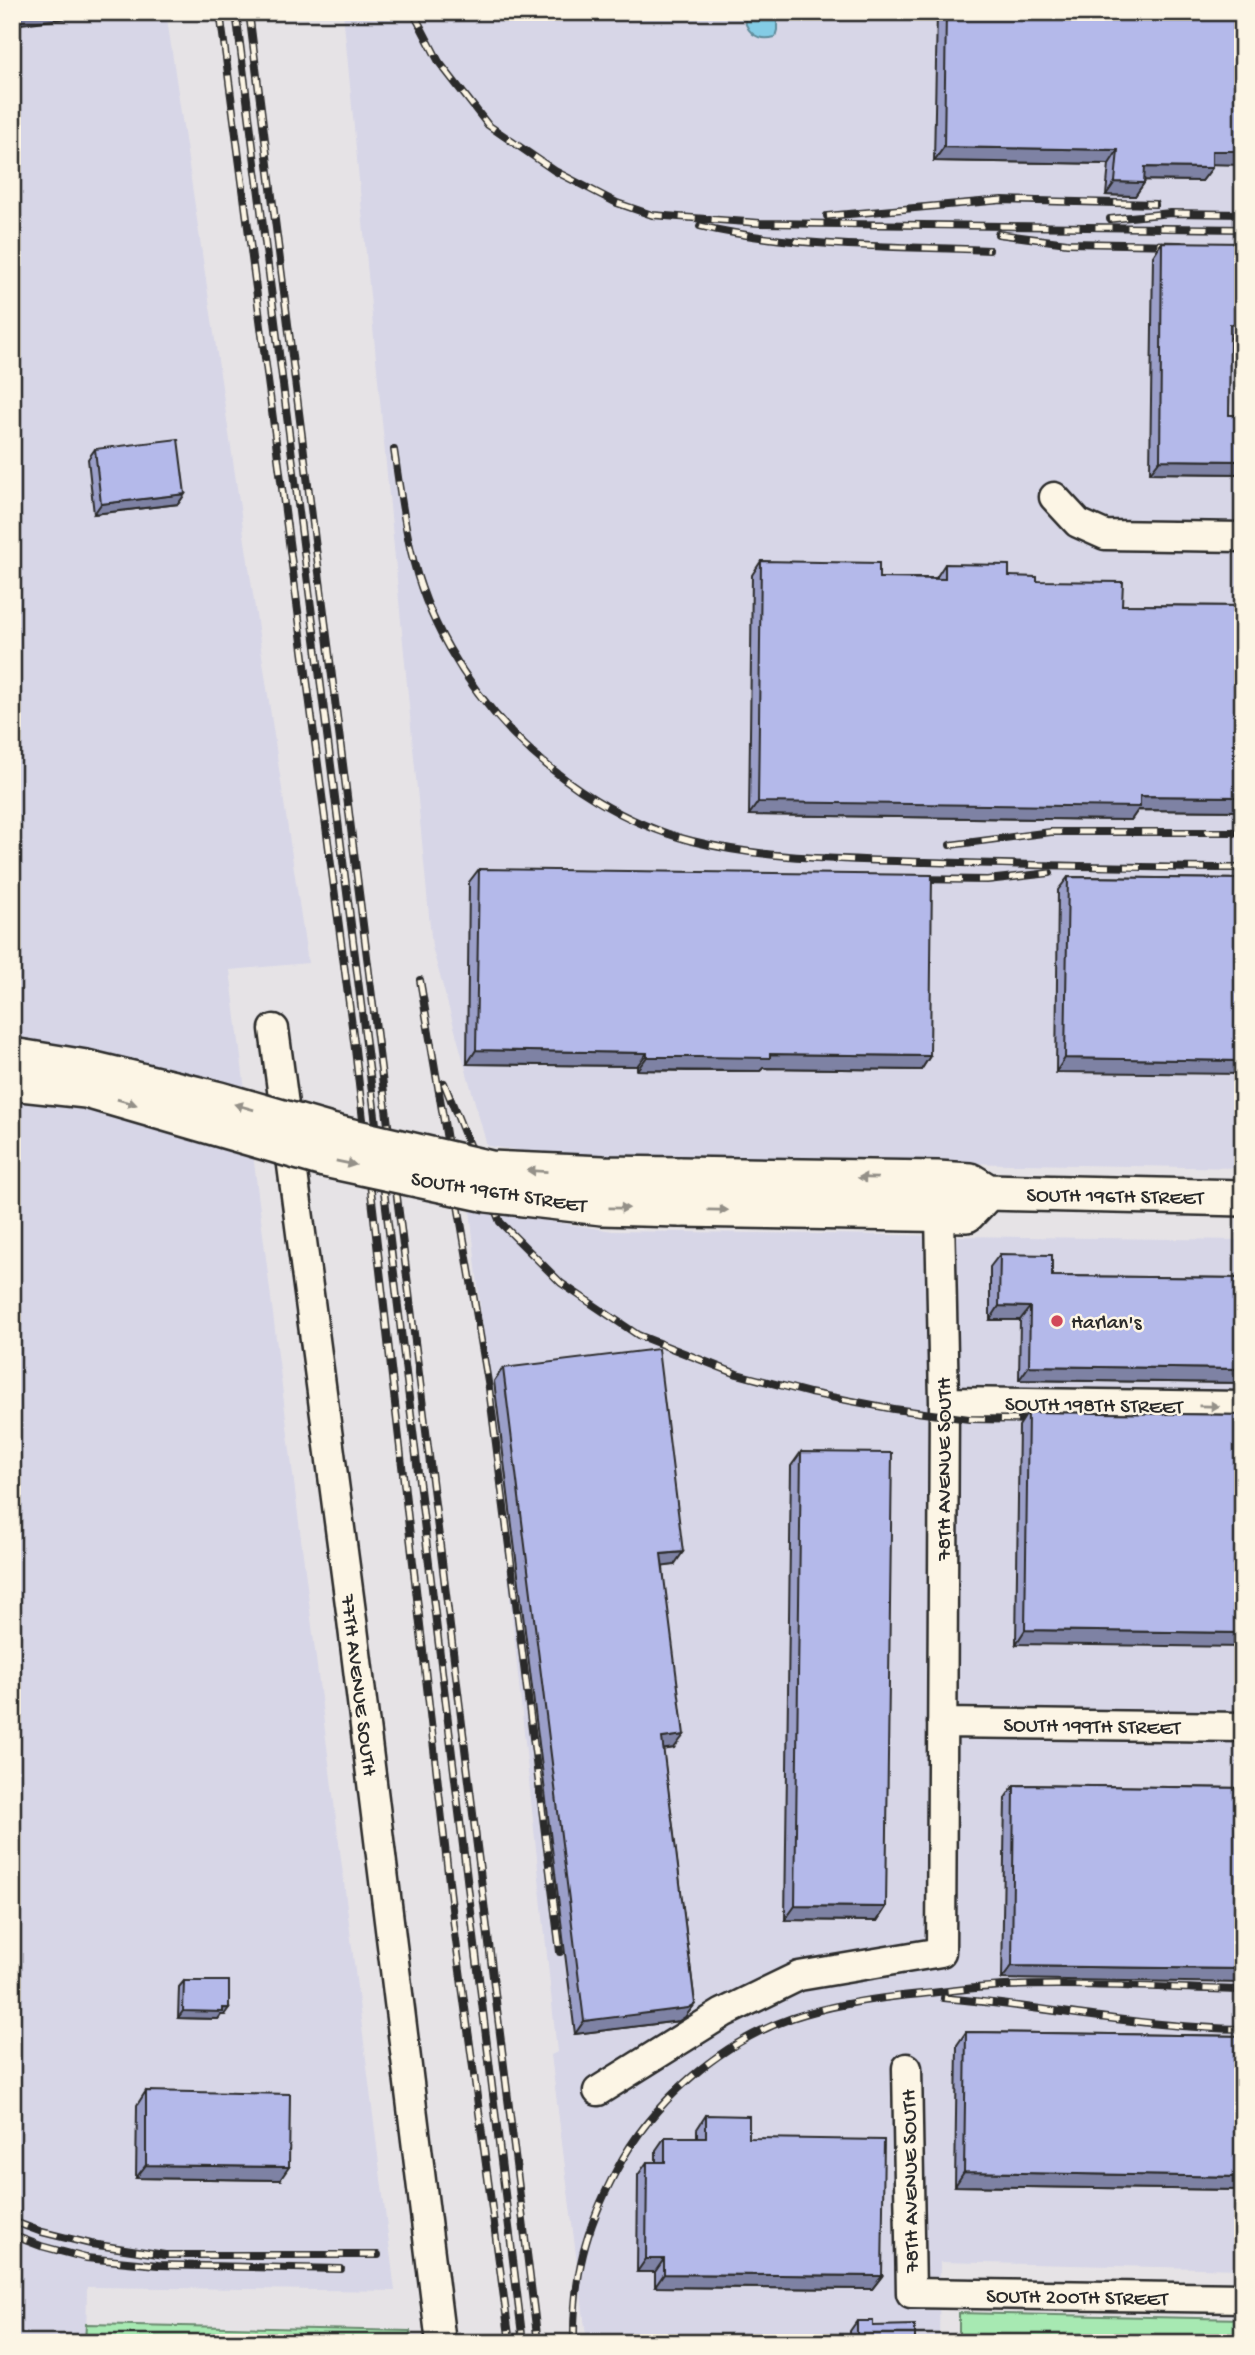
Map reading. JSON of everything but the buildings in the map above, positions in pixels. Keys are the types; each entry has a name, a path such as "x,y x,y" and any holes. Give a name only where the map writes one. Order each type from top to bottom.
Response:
{"main road":[{"name":"SOUTH 196TH STREET","path":"12,1056 86,1068 220,1100 331,1132 491,1169 679,1192 940,1216 967,1214 988,1192"},
{"name":"SOUTH 196TH STREET","path":"12,1082 86,1090 324,1158 487,1194 602,1207 679,1192 970,1181 988,1192 1243,1198"}],"street":[{"path":"1054,497 1078,523 1105,534 1243,537"},
{"name":"77TH AVENUE SOUTH","path":"274,1029 349,1599 441,2343"},
{"name":"78TH AVENUE SOUTH","path":"598,2091 723,2013 799,1976 941,1952 944,1402 940,1216"},
{"name":"SOUTH 198TH STREET","path":"944,1402 1243,1406"},
{"name":"SOUTH 199TH STREET","path":"942,1723 1243,1727"},
{"name":"78TH AVENUE SOUTH","path":"907,2068 911,2294"},
{"name":"SOUTH 200TH STREET","path":"911,2294 1243,2298"}],"shaded area":[{"path":"12,12 166,12 308,963 230,970 395,2291 87,2287 86,2343 12,2343"},
{"path":"343,12 1243,12 1243,1168 562,1156 487,1146 432,947"},
{"path":"470,1209 613,1231 1243,1240 1243,2269 940,2262 939,2343 587,2343 551,2055 557,2052"}],"green space":[{"path":"959,2313 1243,2319 1243,2343 959,2343"},
{"path":"86,2324 410,2331 411,2343 85,2343"}],"water":[{"path":"744,12 777,12 775,37 762,38 752,34 746,25"}],"railway":[{"path":"220,12 355,1049 454,1926 510,2343"},
{"path":"236,12 372,1091 523,2343"},
{"path":"249,12 538,2343"},
{"path":"413,12 439,62 488,125 555,171 617,203 652,215 760,223 1243,229"},
{"path":"827,216 1002,200 1155,204"},
{"path":"1110,219 1171,213 1243,214"},
{"path":"700,226 807,242 989,250"},
{"path":"998,234 1067,243 1180,245"},
{"path":"394,450 408,539 426,601 449,648 478,693 513,734 553,770 596,800 643,824 692,841 721,847 807,857 1243,868"},
{"path":"950,845 1051,832 1243,832"},
{"path":"914,879 987,880 1050,873"},
{"path":"420,980 489,1388 560,1952"},
{"path":"444,1083 500,1222 561,1283 638,1335 737,1374 810,1393 894,1409 969,1419 1043,1420"},
{"path":"574,2343 576,2296 583,2254 596,2213 631,2146 648,2122 690,2078 713,2059 765,2029 808,2013 855,2002 984,1987 1064,1985 1243,1990"},
{"path":"944,1998 1168,2025 1243,2029"},
{"path":"12,2221 42,2232 91,2244 165,2255 378,2255"},
{"path":"12,2235 86,2258 158,2265 341,2269"}],"place":[{"name":"Harlan's","path":"1057,1321"}]}
